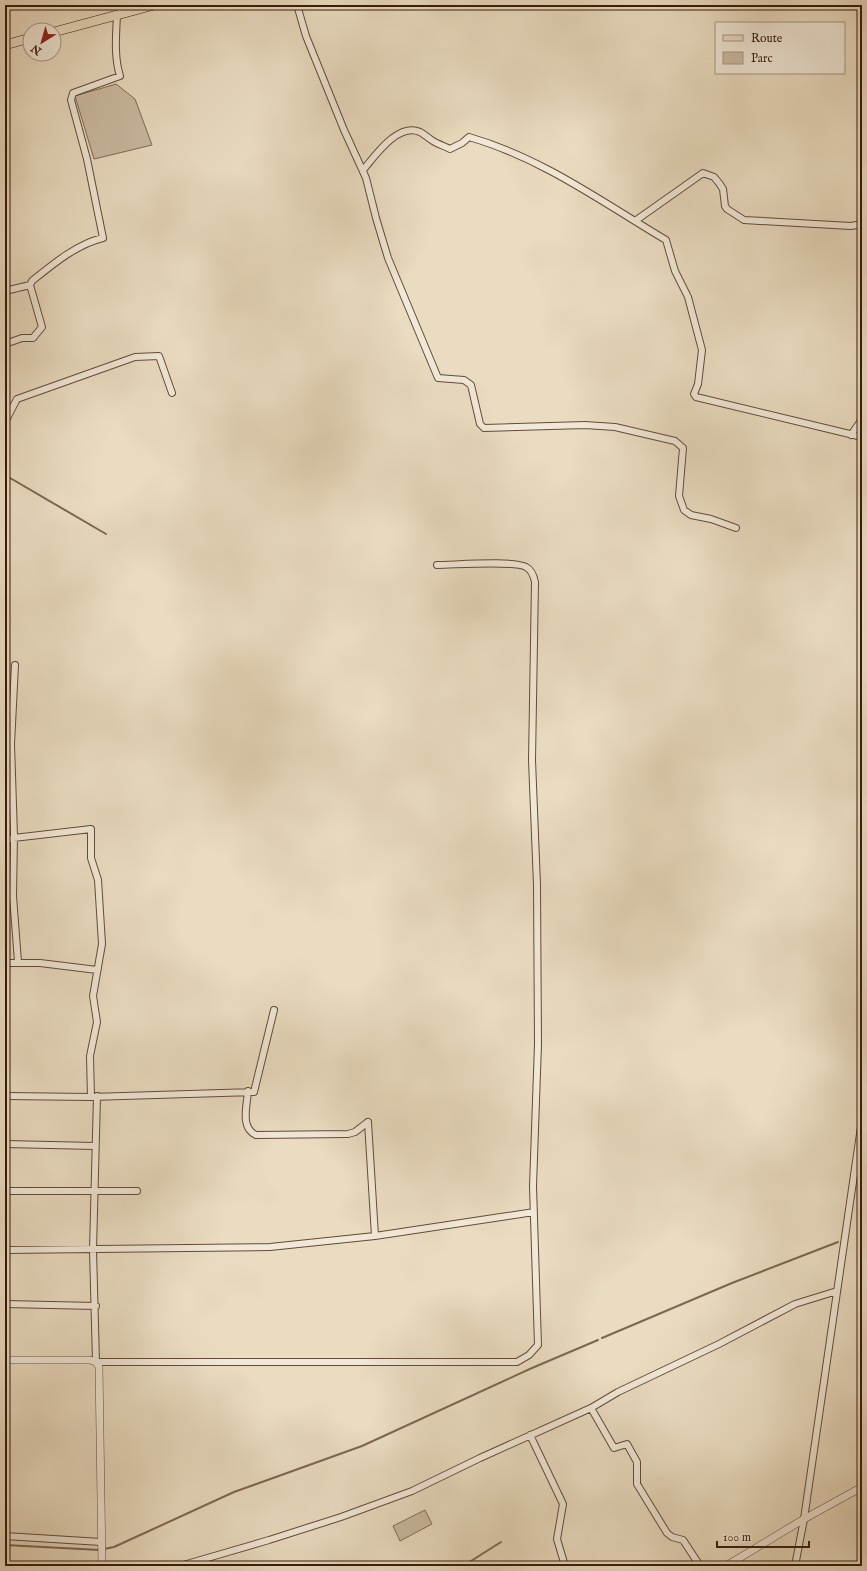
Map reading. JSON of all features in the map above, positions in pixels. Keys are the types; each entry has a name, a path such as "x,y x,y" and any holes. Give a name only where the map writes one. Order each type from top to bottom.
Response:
{"main road":[{"path":"62,30 154,5"},
{"path":"5,45 22,40"}],"street":[{"path":"297,5 306,36 334,101 344,130 363,170 388,258 438,378 464,380 471,385 482,427 615,427 675,441 683,448 679,496 684,510 691,515 711,518 736,528"},
{"path":"5,291 30,285 59,260 92,240 103,238 87,159 70,100 73,93 120,76 117,66 116,45 118,15"},
{"path":"363,170 378,150 402,132 413,130 420,132 432,141 450,149 462,143 469,137 524,156 556,172 666,240 675,271 688,297 702,350 698,384 694,394 696,397 862,437"},
{"path":"635,221 703,173 714,177 722,189 725,206 727,209 744,220 851,226 862,224"},
{"path":"5,344 22,338 33,338 42,327 30,285"},
{"path":"5,422 17,399 135,357 159,356 172,393"},
{"path":"852,435 860,422 862,415"},
{"path":"5,1360 96,1362 518,1362 529,1355 538,1345 534,1212 538,943 532,760 535,582 530,570 522,565 437,565"},
{"path":"15,665 13,674 11,744 14,838 13,896 18,962"},
{"path":"5,839 91,829 91,858 98,880 102,944 93,996 97,1022 90,1056 90,1070 94,1096 95,1146 93,1250 96,1306 96,1362 101,1375 102,1566"},
{"path":"5,963 18,962 63,965 97,970"},
{"path":"5,1096 94,1096 254,1092 274,1010"},
{"path":"248,1091 246,1124 250,1132 256,1135 348,1134 355,1132 368,1122 375,1236"},
{"path":"795,1566 804,1519 862,1120"},
{"path":"5,1144 95,1146"},
{"path":"5,1191 94,1192 137,1190"},
{"path":"5,1250 270,1247 375,1236 534,1212"},
{"path":"180,1566 284,1536 412,1491 591,1408 618,1392 719,1344 795,1304 837,1290"},
{"path":"5,1304 96,1306"},
{"path":"591,1408 614,1448 627,1444 637,1462 638,1484 668,1533 683,1540 700,1566"},
{"path":"530,1435 563,1504 557,1539 565,1566"},
{"path":"726,1566 804,1519 862,1487"},
{"path":"5,1536 101,1544"}],"green space":[{"path":"116,84 135,99 152,145 94,159 75,96"},
{"path":"425,1510 432,1524 400,1541 393,1526"}],"waterway":[{"path":"5,475 106,534"},
{"path":"602,1338 732,1283 838,1242"},
{"path":"104,1549 114,1547 234,1492 362,1446 532,1368 598,1340"},
{"path":"463,1566 501,1542"},
{"path":"5,1545 100,1550"}]}
